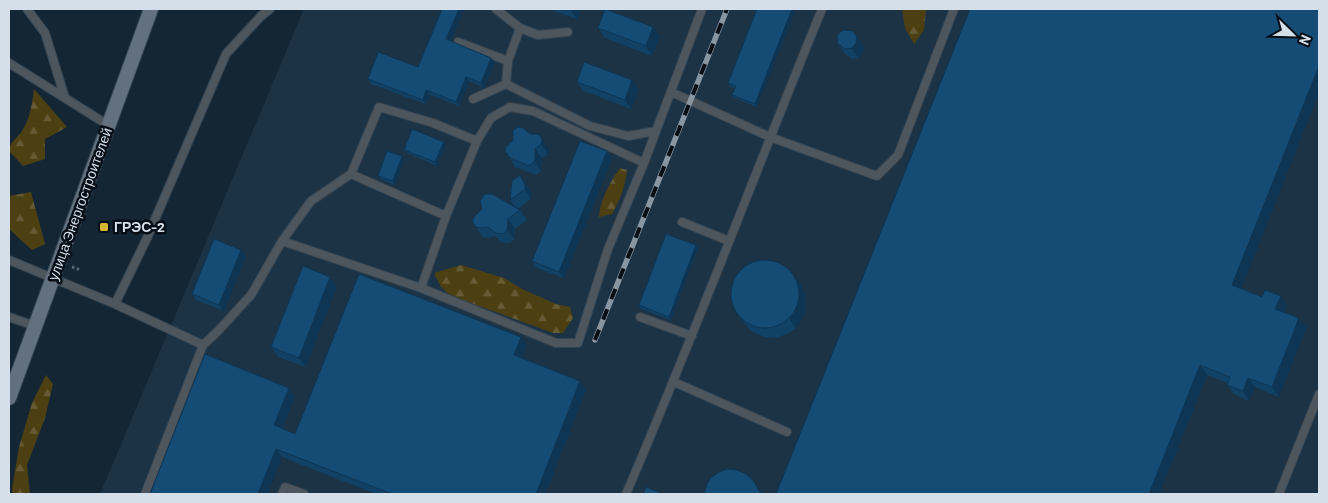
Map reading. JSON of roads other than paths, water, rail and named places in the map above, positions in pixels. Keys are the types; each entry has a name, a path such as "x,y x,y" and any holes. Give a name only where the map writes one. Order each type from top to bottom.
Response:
{"main road":[{"name":"улица Энергостроителей","path":"9,398 151,9"}],"lane":[{"path":"27,9 45,33 65,98"},
{"path":"115,304 147,238 226,54 261,16 270,9"},
{"path":"496,9 520,28 538,35 568,32"},
{"path":"282,241 421,288 556,343 578,344 608,249 644,163 702,9"},
{"path":"626,494 674,382 822,9"},
{"path":"671,92 770,137 877,176 898,155 954,9"},
{"path":"506,84 508,61 520,28"},
{"path":"458,42 508,61"},
{"path":"9,63 108,125"},
{"path":"506,84 590,126 628,136 656,131"},
{"path":"473,99 506,84"},
{"path":"145,494 203,345 251,295 282,241 311,200 351,174 379,107 433,123 477,141"},
{"path":"421,288 446,216 477,141 491,118 510,107 533,111 644,163"},
{"path":"351,174 446,216"},
{"path":"682,222 729,241"},
{"path":"9,260 115,304 203,345"},
{"path":"9,317 35,326"},
{"path":"640,317 692,336"},
{"path":"674,382 788,432"},
{"path":"1279,494 1319,394"},
{"path":"282,494 285,487 304,494"}],"railway":[{"path":"595,340 727,9"}],"place":[{"name":"ГРЭС-2","path":"104,227"}]}
